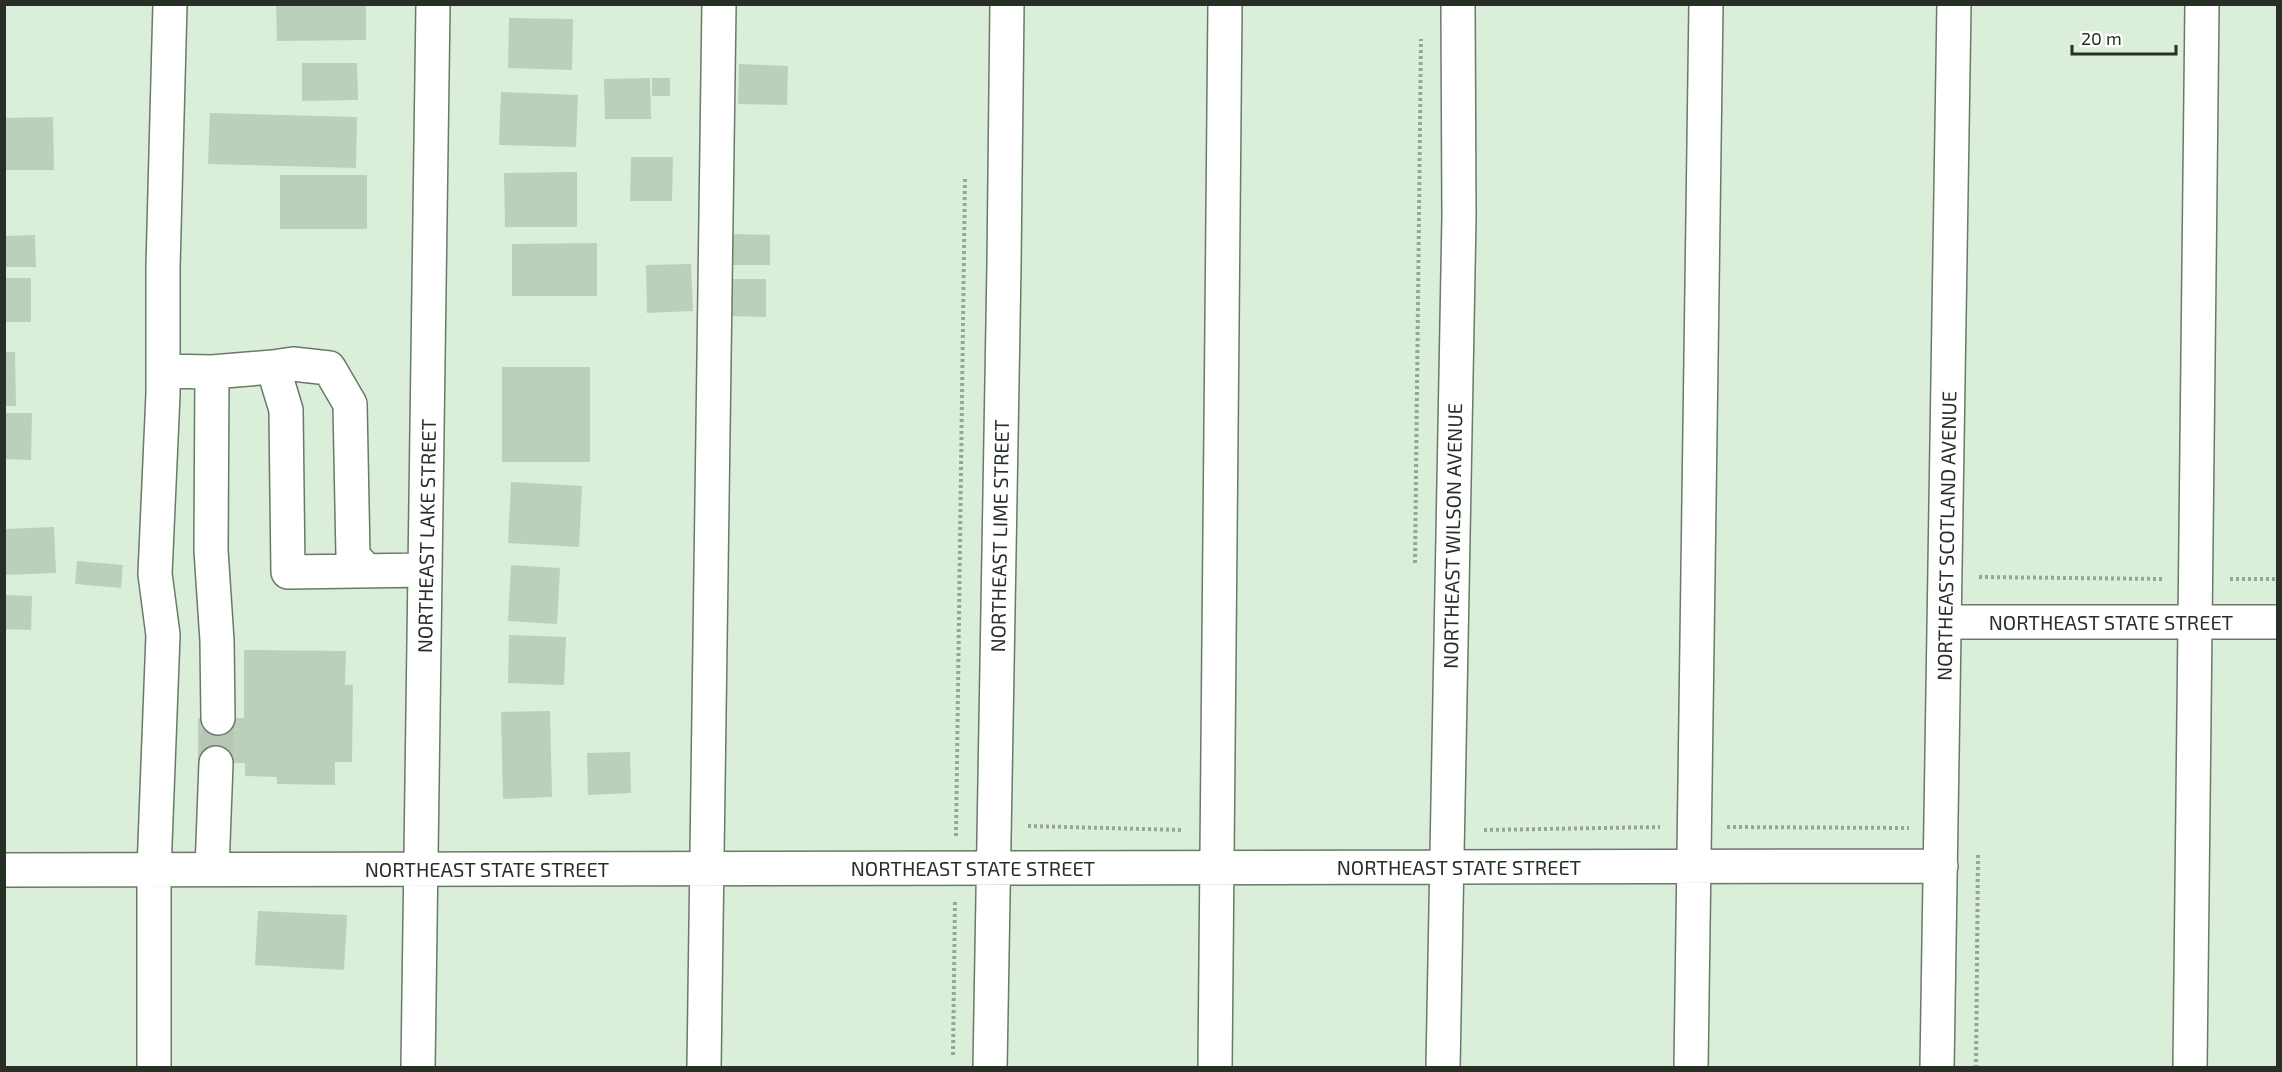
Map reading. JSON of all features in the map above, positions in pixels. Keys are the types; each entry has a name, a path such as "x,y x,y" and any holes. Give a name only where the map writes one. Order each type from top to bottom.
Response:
{"street":[{"path":"154,1068 154,870 163,634 155,574 164,371 163,267 170,4"},
{"name":"NORTHEAST LAKE STREET","path":"418,1068 433,4"},
{"path":"704,1068 719,4"},
{"name":"NORTHEAST LIME STREET","path":"990,1068 1004,266 1006,4"},
{"path":"1215,1068 1225,4"},
{"name":"NORTHEAST WILSON AVENUE","path":"1443,1068 1459,217 1458,4"},
{"path":"1691,1068 1706,4"},
{"name":"NORTHEAST SCOTLAND AVENUE","path":"1937,1068 1954,4"},
{"path":"2190,1068 2202,4"},
{"path":"164,371 212,372 293,364 329,368 350,404 353,556 367,571"},
{"path":"273,367 286,410 288,572 425,570"},
{"path":"212,372 211,550 217,642 218,718"},
{"name":"NORTHEAST STATE STREET","path":"1945,622 2277,622"},
{"path":"212,869 216,763"},
{"name":"NORTHEAST STATE STREET","path":"4,870 956,868 994,883 1218,867 1941,866"}],"path":[{"path":"1415,575 1421,28"},
{"path":"956,868 964,178"},
{"path":"1978,577 2277,579"},
{"path":"1025,826 1218,831"},
{"path":"953,1056 955,897 994,883"}],"building":[{"path":"276,4 366,4 366,40 277,41"},
{"path":"509,18 573,19 572,70 508,68"},
{"path":"302,63 357,63 358,100 302,101"},
{"path":"739,64 788,66 787,105 738,104"},
{"path":"650,78 651,119 605,119 604,79"},
{"path":"652,78 670,78 670,96 652,96"},
{"path":"501,92 578,95 576,147 499,145"},
{"path":"210,113 357,117 356,168 208,164"},
{"path":"53,117 54,170 4,170 4,118"},
{"path":"631,157 673,157 672,201 630,201"},
{"path":"577,172 577,227 505,227 504,173"},
{"path":"280,175 367,175 367,229 280,229"},
{"path":"732,234 770,235 770,265 732,265"},
{"path":"35,235 36,267 4,267 4,236"},
{"path":"597,243 597,296 512,296 512,244"},
{"path":"691,264 693,311 647,313 646,265"},
{"path":"5,278 31,278 31,322 5,322"},
{"path":"730,279 766,279 766,317 729,316"},
{"path":"4,352 15,352 16,406 4,406"},
{"path":"502,367 590,367 590,462 502,462"},
{"path":"4,413 32,413 31,460 4,459"},
{"path":"511,482 582,486 579,547 508,543"},
{"path":"54,527 56,573 4,575 4,529"},
{"path":"77,561 123,565 121,588 75,584"},
{"path":"511,565 560,568 557,624 508,621"},
{"path":"4,595 32,596 31,630 4,629"},
{"path":"509,635 566,637 564,685 508,683"},
{"path":"244,650 346,651 345,685 353,685 352,762 335,762 335,785 277,784 277,777 245,776 245,763 198,763 198,718 244,718"},
{"path":"550,711 552,797 503,799 501,712"},
{"path":"630,752 631,793 588,795 587,753"},
{"path":"258,911 347,915 344,970 255,965"}],"tunnel":[{"path":"216,763 218,718"}]}
